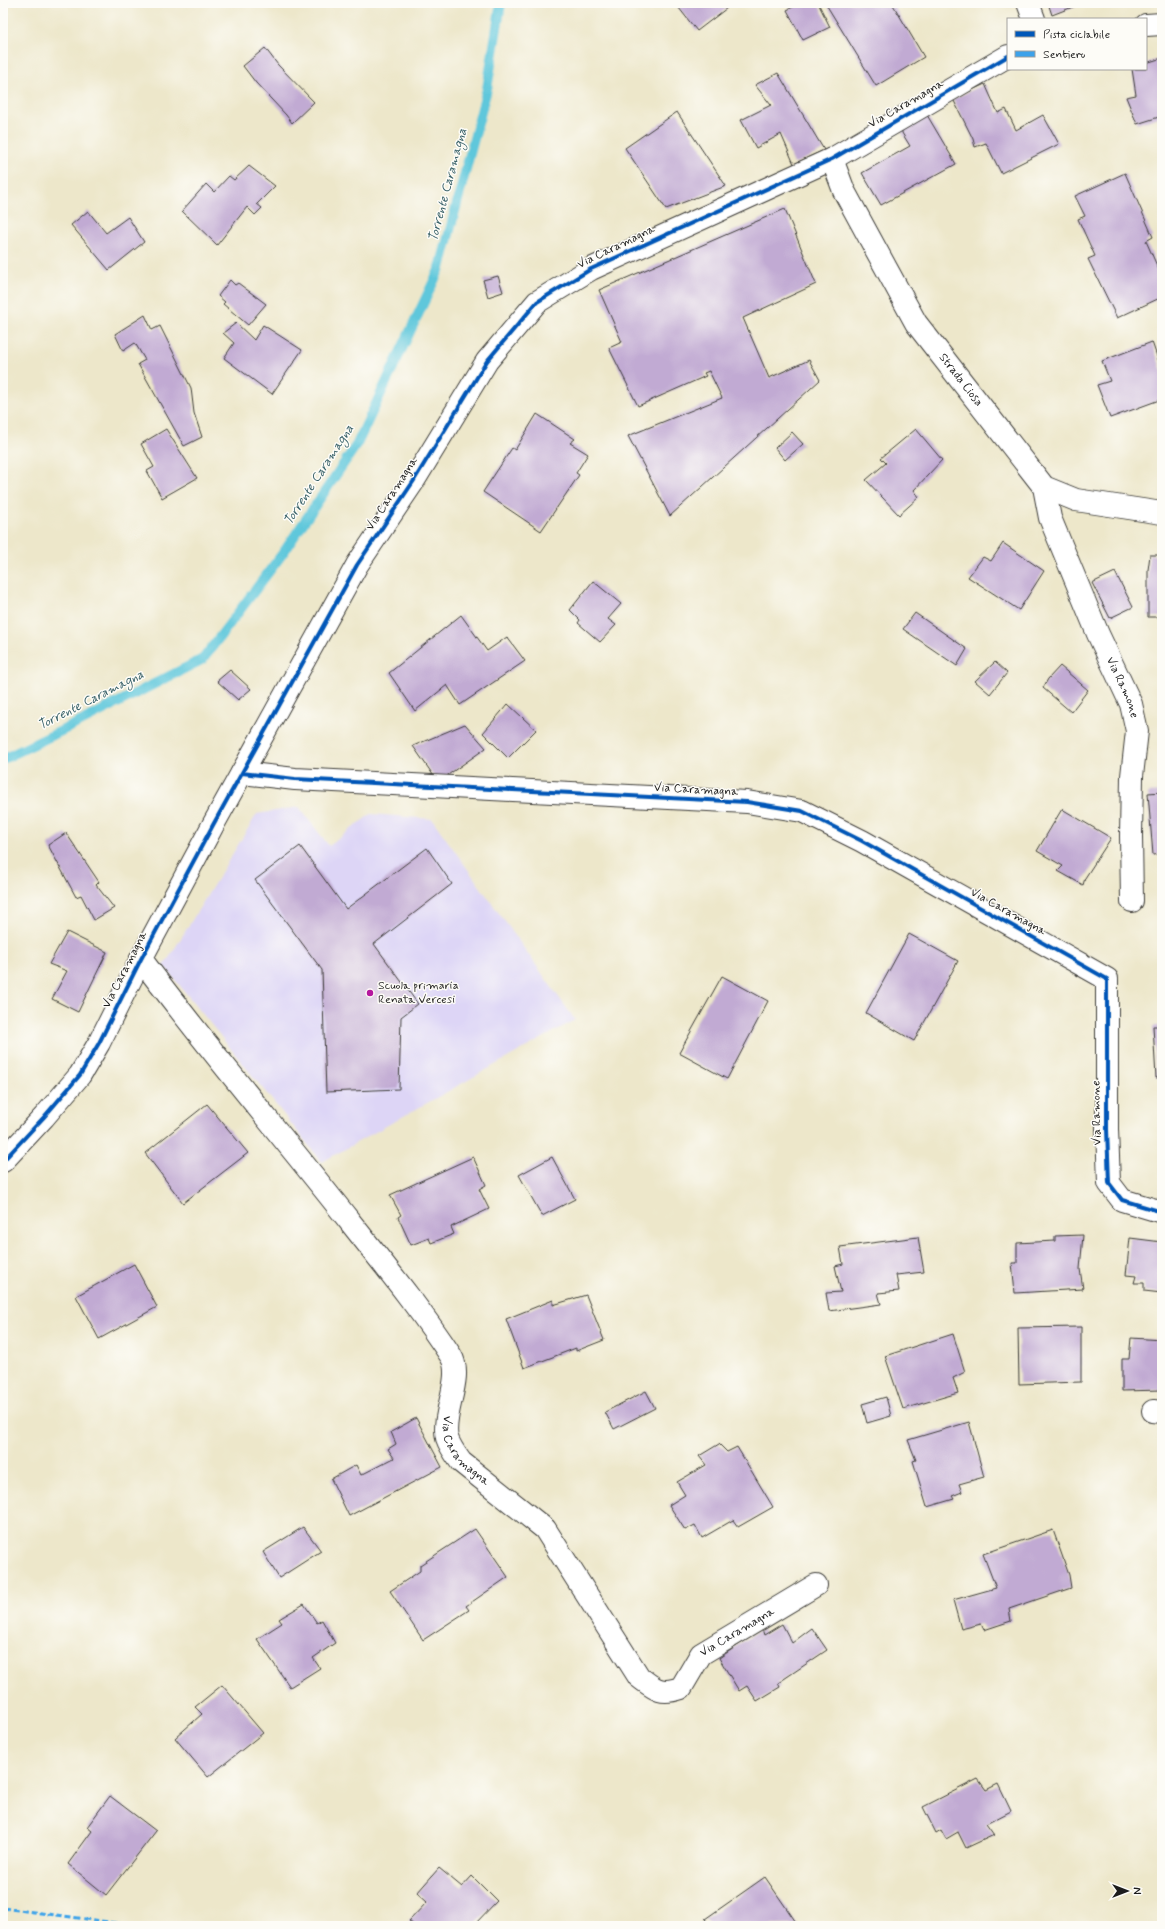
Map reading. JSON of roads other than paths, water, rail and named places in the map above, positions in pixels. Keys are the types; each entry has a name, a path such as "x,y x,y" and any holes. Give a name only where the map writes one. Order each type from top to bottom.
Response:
{"street":[{"path":"1028,3 1034,18"},
{"path":"1147,25 1162,24"},
{"name":"Via Caramagna","path":"3,1161 80,1075 99,1043 141,959 242,773 357,566 413,482 487,361 536,302 591,269 832,159 1007,57"},
{"name":"Strada Ciosa","path":"832,159 844,191 916,323 1044,487 1076,500 1162,513"},
{"name":"Via Ramone","path":"1044,487 1050,518 1098,634 1131,704 1137,731 1132,791 1132,901"},
{"name":"Via Caramagna","path":"242,773 295,779 747,802 802,811 862,841 1107,979"},
{"name":"Via Caramagna","path":"141,959 177,1007 275,1127 409,1296 452,1358 454,1386 446,1425 447,1439 454,1451 461,1462 545,1529 639,1677 656,1690 669,1692 681,1688 701,1654 816,1585"},
{"name":"Via Ramone","path":"1107,979 1107,1130 1109,1183 1122,1200 1162,1212"}],"waterway":[{"name":"Torrente Caramagna","path":"3,759 84,720 203,659 283,553 357,444 440,268 487,89 501,3"}],"place":[{"name":"Scuola primaria Renata Vercesi","path":"370,993"}]}
